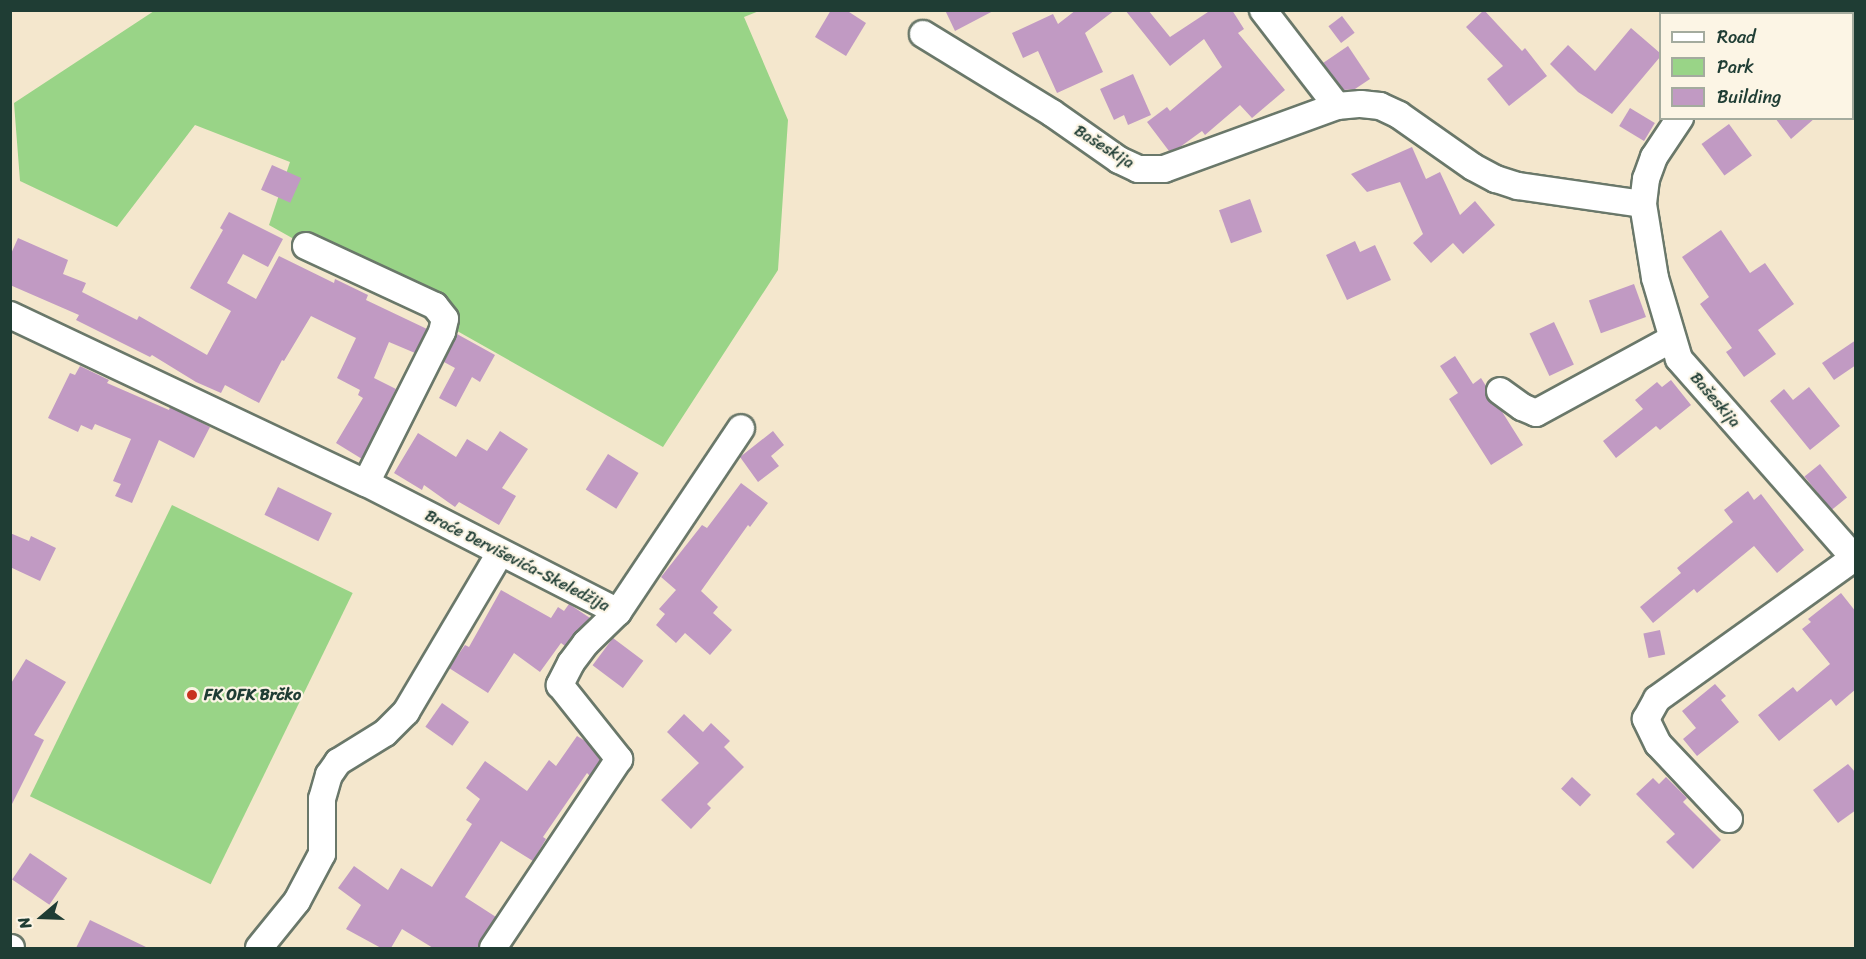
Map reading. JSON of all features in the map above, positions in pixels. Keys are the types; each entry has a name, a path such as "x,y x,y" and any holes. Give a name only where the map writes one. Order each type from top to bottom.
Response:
{"street":[{"path":"1263,10 1337,106"},
{"name":"Bašeskija","path":"923,34 1052,113 1119,160 1138,169 1164,169 1337,106 1361,104 1380,106 1399,115 1473,167 1518,186 1643,204"},
{"name":"Bašeskija","path":"1679,120 1654,157 1647,179 1643,204 1655,278 1679,359 1855,559"},
{"path":"306,246 435,306 445,319 442,332 366,483"},
{"name":"Braće Derviševića-Skeledžija","path":"10,315 366,483 618,612 586,643 571,663 560,685 619,759 493,948"},
{"path":"1500,391 1522,407 1536,413 1672,339"},
{"path":"618,612 741,428"},
{"path":"259,948 297,901 322,854 322,799 329,775 338,762 385,734 406,712 500,553"},
{"path":"1729,819 1658,744 1646,719 1657,699 1855,559"}],"green space":[{"path":"154,11 759,11 744,17 788,120 778,270 663,447 269,225 290,162 195,125 117,227 20,181 14,103"},
{"name":"FK OFK Brčko","path":"172,505 353,593 211,884 30,796"}],"building":[{"path":"831,10 846,10 866,23 846,56 815,37"},
{"path":"945,10 995,10 955,31"},
{"path":"1076,10 1115,10 1085,33 1103,72 1057,93 1038,51 1023,58 1012,33 1053,14 1058,24"},
{"path":"1125,10 1148,10 1170,37 1211,10 1232,10 1244,29 1238,33 1285,90 1252,118 1240,105 1205,135 1202,131 1180,147 1169,151 1147,122 1167,107 1170,111 1222,67 1204,39 1170,66"},
{"path":"1484,10 1522,51 1525,48 1547,76 1509,106 1487,79 1503,66 1466,27"},
{"path":"1342,16 1355,33 1341,43 1328,26"},
{"path":"1631,28 1659,52 1659,58 1612,114 1578,92 1550,64 1568,45 1595,71"},
{"path":"1348,46 1370,79 1355,89 1344,90 1323,63"},
{"path":"1133,74 1151,115 1128,125 1124,115 1114,120 1100,89"},
{"path":"1630,108 1655,123 1644,141 1619,126"},
{"path":"1777,120 1813,120 1791,139"},
{"path":"1729,124 1752,156 1724,176 1701,144"},
{"path":"1412,147 1426,179 1440,172 1460,215 1475,201 1495,225 1463,254 1453,243 1431,263 1413,243 1423,234 1400,182 1367,192 1351,174"},
{"path":"272,165 301,178 290,203 261,190"},
{"path":"1250,199 1262,232 1231,243 1219,210"},
{"path":"229,212 283,239 268,267 243,254 227,283 256,299 279,256 334,283 335,279 368,295 366,300 427,329 415,353 389,342 374,378 396,389 362,459 336,443 363,398 358,395 360,390 337,378 356,338 311,316 284,361 282,360 259,403 225,385 221,393 196,382 152,355 150,357 76,320 79,315 10,285 10,256 18,238 68,260 63,274 86,283 82,292 137,320 139,316 207,355 231,311 190,288 223,230 220,228"},
{"path":"1721,230 1750,273 1765,263 1794,304 1758,330 1776,354 1744,377 1726,352 1732,348 1700,304 1709,297 1682,257"},
{"path":"1355,241 1360,252 1375,245 1391,280 1347,300 1326,255"},
{"path":"1634,284 1646,317 1601,333 1589,300"},
{"path":"1554,322 1574,365 1549,376 1530,333"},
{"path":"457,334 495,355 480,382 472,377 456,407 439,398 455,368 444,362"},
{"path":"1856,340 1856,365 1834,380 1822,363"},
{"path":"1455,356 1473,384 1481,378 1486,386 1487,398 1501,410 1523,445 1491,465 1449,399 1458,393 1440,366"},
{"path":"80,366 109,380 107,383 169,410 170,407 210,427 194,458 159,440 132,503 115,496 121,484 113,481 131,439 95,424 92,430 81,425 78,432 48,418 70,373 75,375"},
{"path":"1671,380 1691,405 1660,430 1656,426 1616,458 1603,441 1643,409 1635,400 1657,382 1662,387"},
{"path":"1809,387 1840,426 1810,450 1770,401 1784,389 1793,400"},
{"path":"500,431 528,449 502,488 516,496 499,525 459,502 455,507 424,485 422,490 394,473 418,433 456,457 467,439 487,451"},
{"path":"773,431 784,445 771,456 779,466 758,482 740,457"},
{"path":"608,454 639,473 616,509 586,490"},
{"path":"1820,464 1847,497 1832,510 1804,477"},
{"path":"741,483 768,503 750,527 748,525 701,591 718,607 713,613 732,630 710,655 685,633 676,643 656,625 665,614 659,609 676,590 661,577 702,525 707,528"},
{"path":"278,487 332,513 318,541 264,515"},
{"path":"1748,491 1754,500 1761,494 1804,550 1777,573 1754,546 1697,593 1694,589 1653,623 1640,607 1681,573 1677,568 1733,522 1724,510"},
{"path":"10,533 29,541 31,536 56,548 40,581 10,567"},
{"path":"501,590 551,618 558,607 564,611 569,604 590,618 565,646 561,643 540,672 514,653 488,693 449,668 465,645 469,647"},
{"path":"1841,593 1856,612 1856,689 1836,706 1831,699 1779,741 1758,715 1793,687 1797,692 1830,664 1802,629 1811,622 1808,619"},
{"path":"1660,630 1665,654 1649,658 1643,634"},
{"path":"613,638 643,661 623,688 593,665"},
{"path":"26,659 66,682 34,735 44,740 10,808 10,685"},
{"path":"1715,684 1726,696 1721,700 1739,722 1697,756 1683,739 1696,728 1682,711"},
{"path":"442,703 469,722 452,746 425,727"},
{"path":"684,714 703,732 711,723 730,741 724,747 744,767 707,804 711,808 691,829 661,800 699,763 667,732"},
{"path":"577,736 587,742 600,760 590,776 587,773 543,837 546,839 533,861 501,841 465,897 496,917 478,948 433,948 402,929 391,948 381,948 346,929 361,905 338,888 354,866 388,890 401,868 432,887 472,824 466,820 480,799 466,788 485,761 527,791 549,760 556,766"},
{"path":"1848,764 1856,773 1856,810 1838,823 1813,790"},
{"path":"1572,777 1591,795 1580,806 1561,789"},
{"path":"1666,777 1687,798 1683,802 1721,840 1693,869 1666,842 1675,834 1636,794 1653,778 1659,784"},
{"path":"30,853 67,878 49,905 12,880"},
{"path":"90,920 148,948 76,948"}],"place":[{"name":"FK OFK Brčko","path":"192,695"}]}
